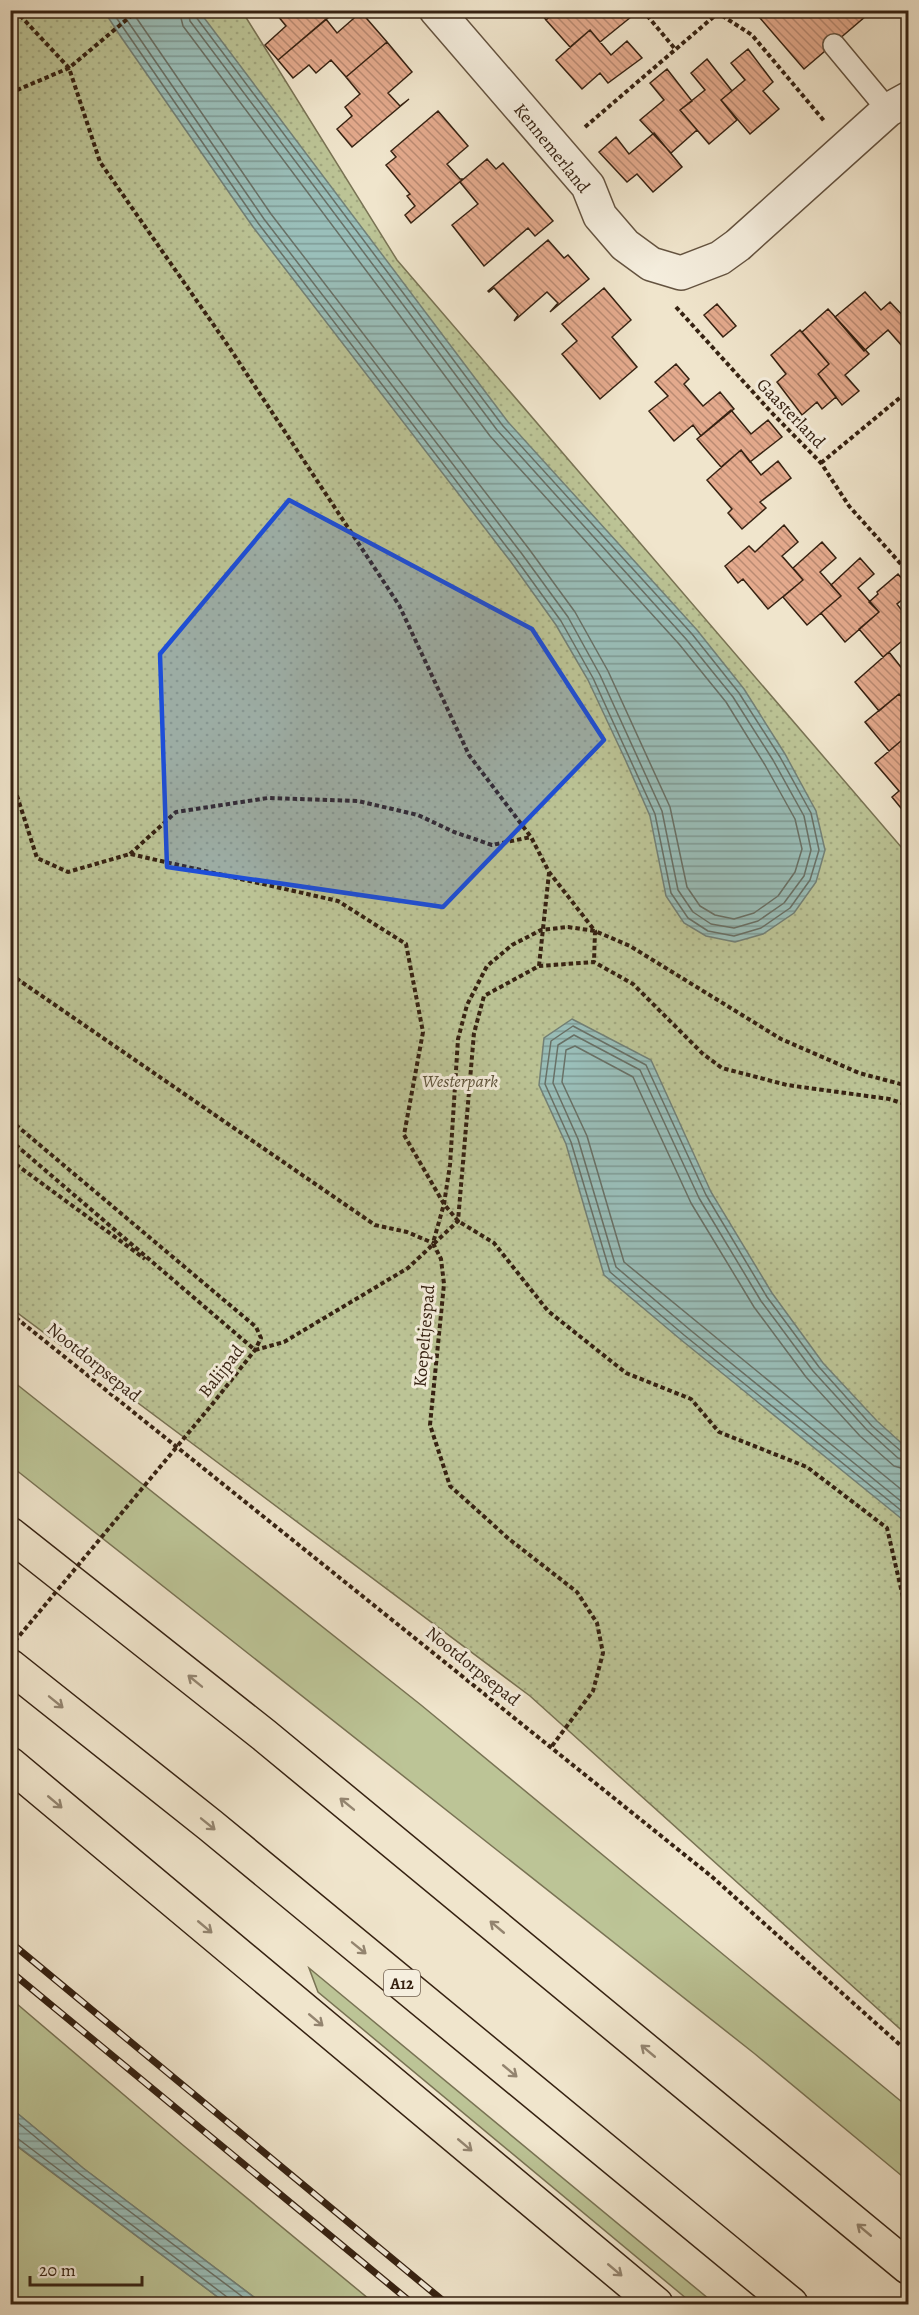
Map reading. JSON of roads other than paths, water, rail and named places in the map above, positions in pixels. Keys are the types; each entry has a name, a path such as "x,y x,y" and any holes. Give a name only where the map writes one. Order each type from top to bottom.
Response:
{"highway":[{"path":"10,1534 264,1735 909,2267"},
{"name":"A12","path":"10,1666 210,1825 791,2304"},
{"path":"10,1764 656,2304"}],"street":[{"name":"Kennemerland","path":"436,10 588,186 600,216 625,245 651,264 681,273 720,258 738,245 846,147 898,105"}],"lane":[{"name":"Kennemerland","path":"834,45 898,105"}],"water":[{"path":"104,11 199,11 508,422 697,630 744,689 785,754 816,811 825,850 816,882 794,913 763,934 735,942 706,936 684,923 666,896 650,816 588,680 556,625 511,562 253,227"},
{"path":"572,1019 651,1060 711,1192 772,1293 823,1363 877,1421 908,1449 908,1524 604,1275 566,1144 539,1085 544,1038"},
{"path":"11,2108 83,2168 263,2304 227,2304 11,2141"}],"railway":[{"path":"10,1942 447,2304"},
{"path":"10,1971 413,2304"}],"park label":[{"name":"Westerpark","path":"460,1081"}]}
